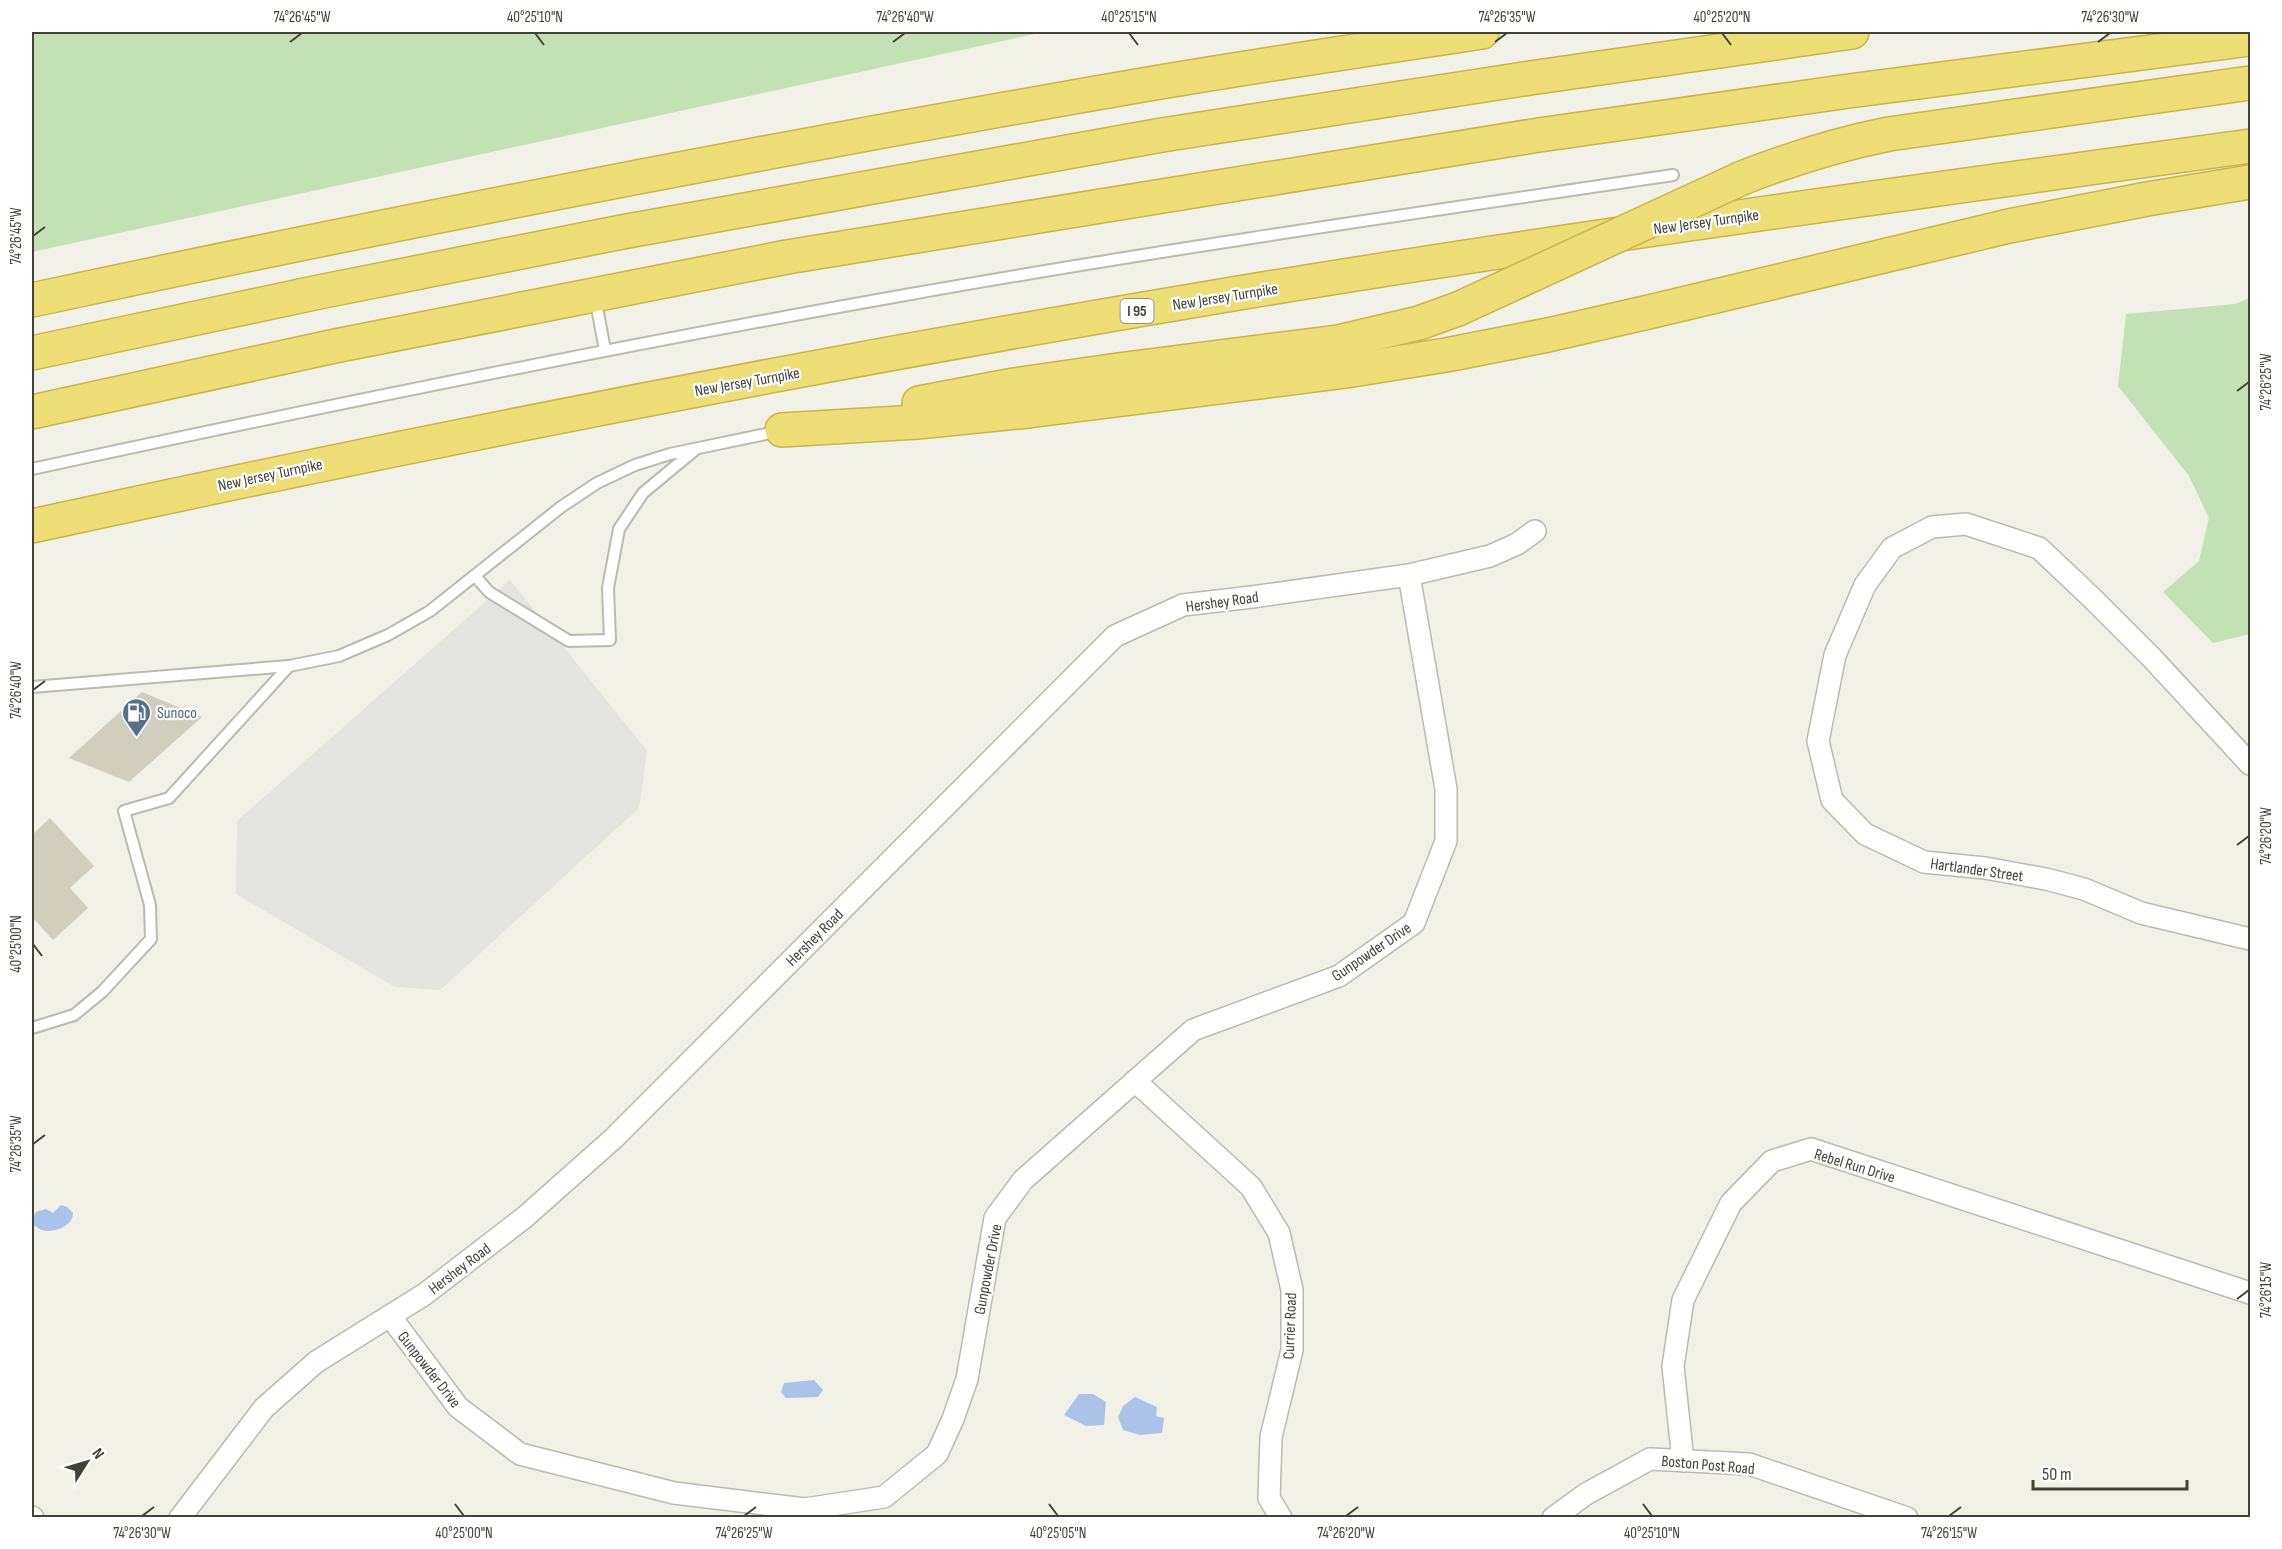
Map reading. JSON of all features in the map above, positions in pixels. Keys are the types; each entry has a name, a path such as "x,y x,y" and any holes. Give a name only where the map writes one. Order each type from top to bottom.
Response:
{"highway":[{"path":"32,300 314,239 616,180 1152,84 1482,32"},
{"path":"32,353 319,292 622,232 1162,135 1852,32"},
{"path":"32,412 335,346 786,257 1527,137 1849,91 2250,39"},
{"path":"782,430 1014,385 1338,342 1419,323 1458,309 1742,178 1793,158 1842,143 1889,134 2250,82"},
{"name":"New Jersey Turnpike","path":"32,526 346,458 611,406 1207,298 1556,243 2250,146"},
{"path":"782,430 917,422 1028,411 1346,371 1446,355 1630,316 2009,226 2250,182"}],"street":[{"name":"Hartlander Street","path":"2250,764 2153,659 2039,548 1966,524 1932,527 1892,548 1865,585 1835,655 1818,741 1832,800 1865,834 1924,862 1985,868 2046,879 2084,889 2141,913 2250,939"},
{"name":"Hershey Road","path":"180,1518 264,1408 316,1362 425,1294 525,1217 614,1138 1115,636 1184,605 1409,574 1490,556 1517,544 1535,531"},
{"name":"Gunpowder Drive","path":"390,1316 458,1407 520,1454 674,1493 805,1509 884,1497 937,1454 953,1419 967,1379 995,1218 1023,1180 1193,1030 1339,976 1414,922 1446,841 1446,789 1409,574"},
{"name":"Currier Road","path":"1135,1081 1251,1187 1279,1233 1292,1290 1292,1350 1271,1437 1269,1498 1281,1518"},
{"name":"Rebel Run Drive","path":"1683,1461 1672,1366 1683,1300 1731,1203 1772,1161 1811,1149 2250,1293"},
{"name":"Boston Post Road","path":"1553,1518 1586,1494 1650,1460 1749,1464 1907,1518"}],"lane":[{"path":"32,469 253,421 605,350 914,293 1178,249 1673,175"},
{"path":"594,294 605,350"},
{"path":"32,687 289,666 339,656 388,635 430,611 561,507 597,483 636,465 698,447 782,430"},
{"path":"475,576 489,592 569,640 610,640 608,588 619,529 642,493 698,447"},
{"path":"32,1029 74,1015 102,992 150,939 150,905 124,811 169,798 289,666"}],"green space":[{"path":"32,32 1044,32 32,252"},
{"path":"2250,298 2250,634 2213,643 2163,592 2199,561 2209,518 2189,476 2118,386 2126,314 2235,304"}],"shaded area":[{"path":"510,580 647,751 639,808 440,990 395,987 236,894 237,821"}],"water":[{"path":"61,1205 73,1213 68,1224 56,1230 47,1231 33,1225 32,1220 36,1212 46,1209 53,1213"},
{"path":"814,1380 823,1390 818,1397 786,1398 781,1392 784,1383"},
{"path":"1079,1394 1093,1394 1106,1402 1104,1425 1086,1426 1064,1415"},
{"path":"1135,1397 1157,1407 1156,1416 1164,1418 1162,1433 1140,1435 1123,1430 1118,1417 1123,1406"}],"building":[{"name":"Sunoco","path":"142,692 202,717 129,782 69,758"},
{"path":"50,818 94,866 70,888 88,908 53,940 32,917 32,835"}],"place":[{"name":"Sunoco","path":"136,738"}]}
